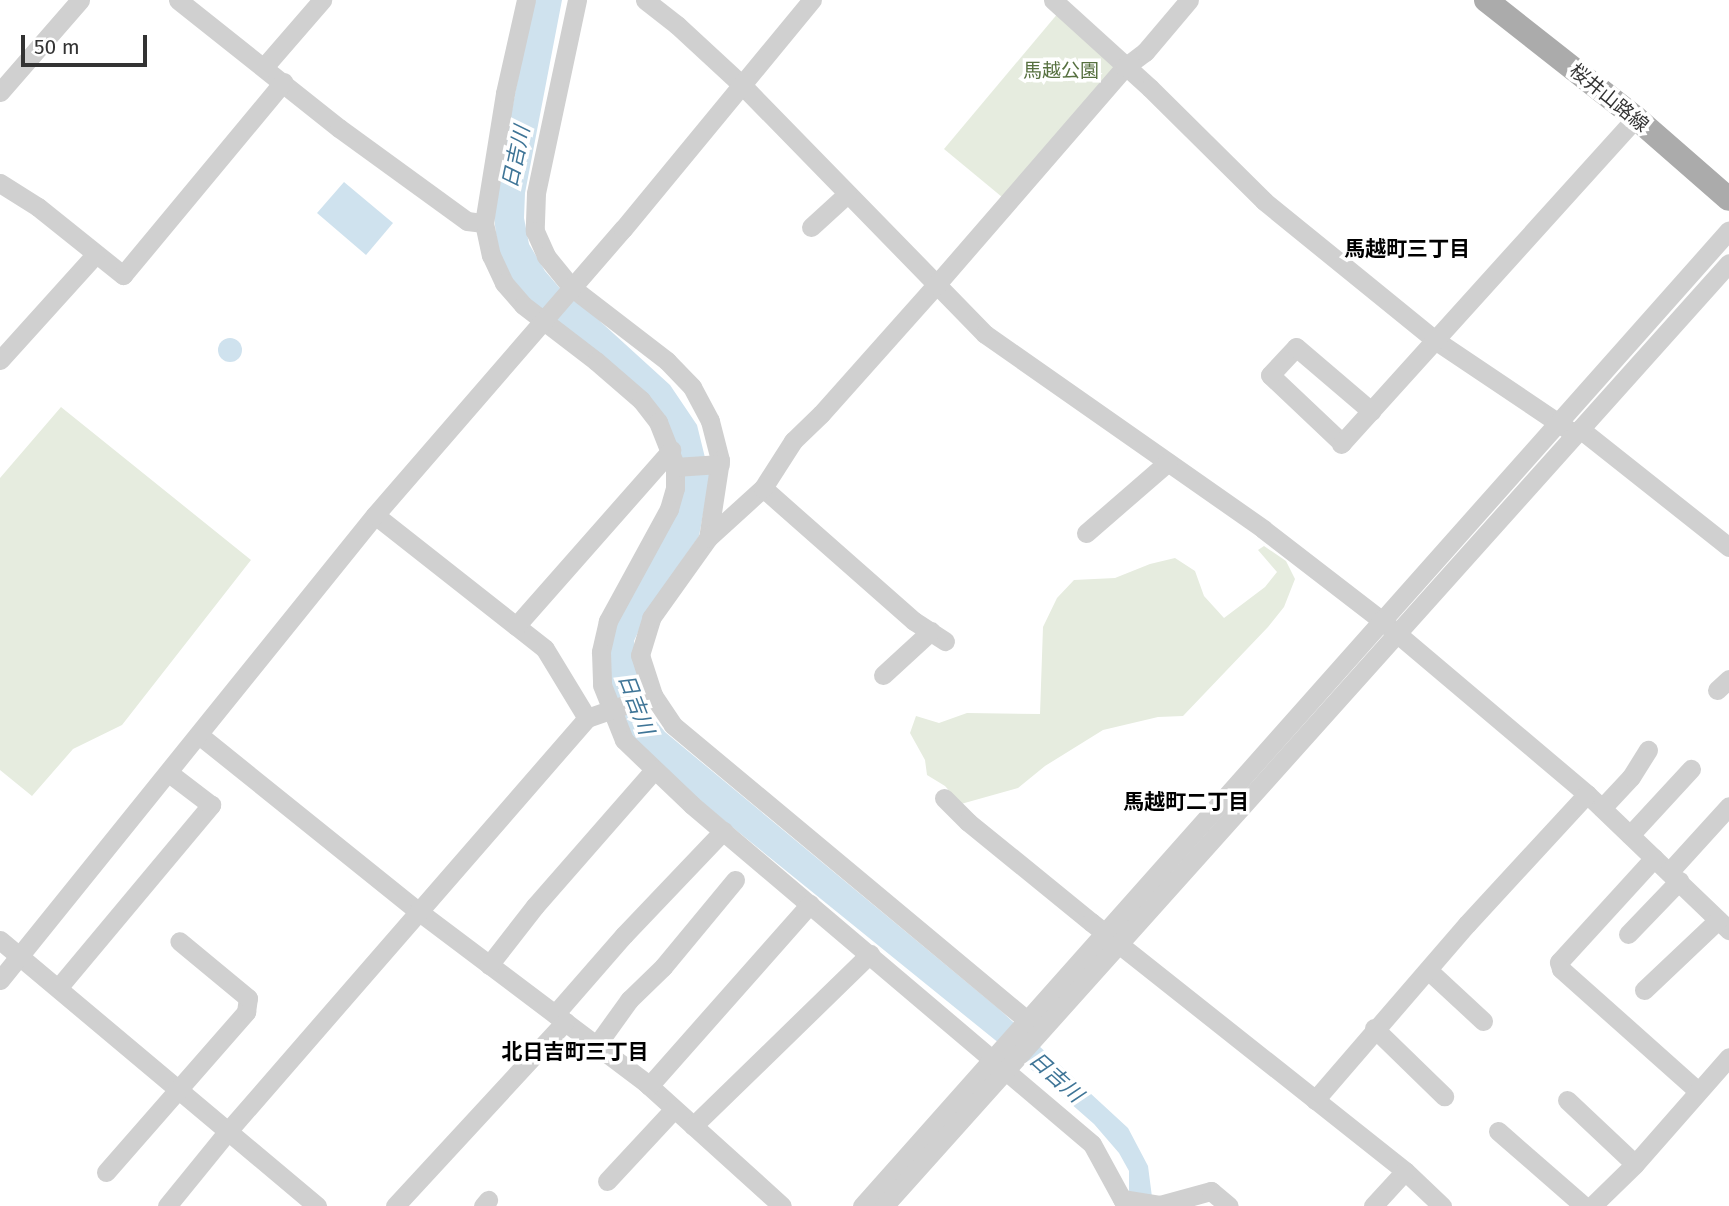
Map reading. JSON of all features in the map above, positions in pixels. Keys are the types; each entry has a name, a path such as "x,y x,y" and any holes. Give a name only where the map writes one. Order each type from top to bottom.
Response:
{"main road":[{"name":"桜井山路線","path":"1486,0 1636,118 1729,199"}],"street":[{"path":"0,92 80,0"},
{"path":"178,0 338,128 467,221 484,223"},
{"path":"264,67 322,0"},
{"path":"526,0 505,93 484,223 491,255 504,283 543,322 596,361 641,400 658,422 674,462 675,488 668,509 608,621 601,652 602,685 624,740 653,770 723,831 1000,1063 1098,1152 1121,1201 1160,1205 1210,1191 1229,1206"},
{"path":"576,0 536,193 535,231 545,256 570,288 667,361 692,387 710,421 719,464 708,538"},
{"path":"645,0 677,25 742,85 985,334 1263,529 1399,634 1587,794 1724,925 1644,990"},
{"path":"0,980 375,515 623,229 812,0"},
{"path":"1053,0 1150,88 1264,201 1435,340 1578,432 1729,547"},
{"path":"1033,1026 673,725 652,695 640,655 651,618 708,538 763,488 793,441 821,414 936,285 1125,67 1145,52 1189,0"},
{"path":"0,183 38,207 123,275 283,82"},
{"path":"1371,411 1296,347 1270,375 1341,443 1371,411 1636,118"},
{"path":"811,227 847,194"},
{"path":"862,1206 1033,1026 1381,620 1729,230"},
{"path":"1,358 96,255"},
{"path":"1111,938 1399,634 1729,263"},
{"path":"516,626 674,462 719,464"},
{"path":"1086,533 1168,463"},
{"path":"763,488 914,621 938,636 883,675"},
{"path":"375,515 545,649 587,718"},
{"path":"167,1206 228,1131 587,718 652,695"},
{"path":"199,735 418,911 649,1086 782,1206"},
{"path":"1602,808 1631,776 1648,750"},
{"path":"1630,835 1691,769"},
{"path":"489,965 535,906 653,770"},
{"path":"58,988 211,805 169,772"},
{"path":"1315,1100 1374,1028 1587,794"},
{"path":"944,798 968,822 1111,938 1405,1171 1442,1206"},
{"path":"1629,934 1729,806"},
{"path":"395,1206 560,1018 624,935 723,831"},
{"path":"1654,858 1559,962 1561,969 1698,1091"},
{"path":"596,1046 629,1000 663,967 734,880"},
{"path":"649,1086 810,904"},
{"path":"0,940 317,1206"},
{"path":"106,1172 246,1012 248,998 179,941"},
{"path":"693,1126 870,954"},
{"path":"1427,970 1483,1021"},
{"path":"1374,1028 1444,1096"},
{"path":"1497,1130 1595,1204 1635,1164 1729,1057"},
{"path":"884,1206 1000,1063"},
{"path":"1567,1100 1635,1164"},
{"path":"607,1181 674,1109"},
{"path":"1373,1206 1405,1171"}],"green space":[{"name":"馬越公園","path":"1059,12 1116,68 1002,197 944,149"},
{"path":"61,407 251,560 122,725 73,749 32,796 0,770 0,478"},
{"path":"1264,546 1286,561 1295,579 1284,607 1183,716 1158,717 1103,730 1045,766 1018,788 961,804 945,786 927,775 925,760 910,733 916,716 939,723 967,713 1040,714 1043,627 1057,598 1074,580 1115,578 1150,564 1175,558 1195,571 1204,596 1224,618 1265,587 1277,572 1258,550"}],"water":[{"name":"日吉川","path":"533,0 562,0 525,193 524,218 529,244 545,271 570,300 580,303 670,385 697,425 710,478 699,536 649,608 634,641 644,706 665,732 999,1009 1128,1128 1148,1166 1152,1197 1129,1206 1129,1171 1119,1153 1094,1124 1037,1074 689,792 639,747 621,717 608,671 610,635 651,557 664,538 678,504 675,445 532,306 499,260 493,208"},
{"path":"344,182 393,223 366,255 317,213"},
{"path":"230,338 238,342 242,350 238,358 230,362 222,358 218,350 222,342"}],"district":[{"name":"馬越町三丁目","path":"1407,249"},
{"name":"馬越町二丁目","path":"1186,802"},
{"name":"北日吉町三丁目","path":"575,1052"}]}
